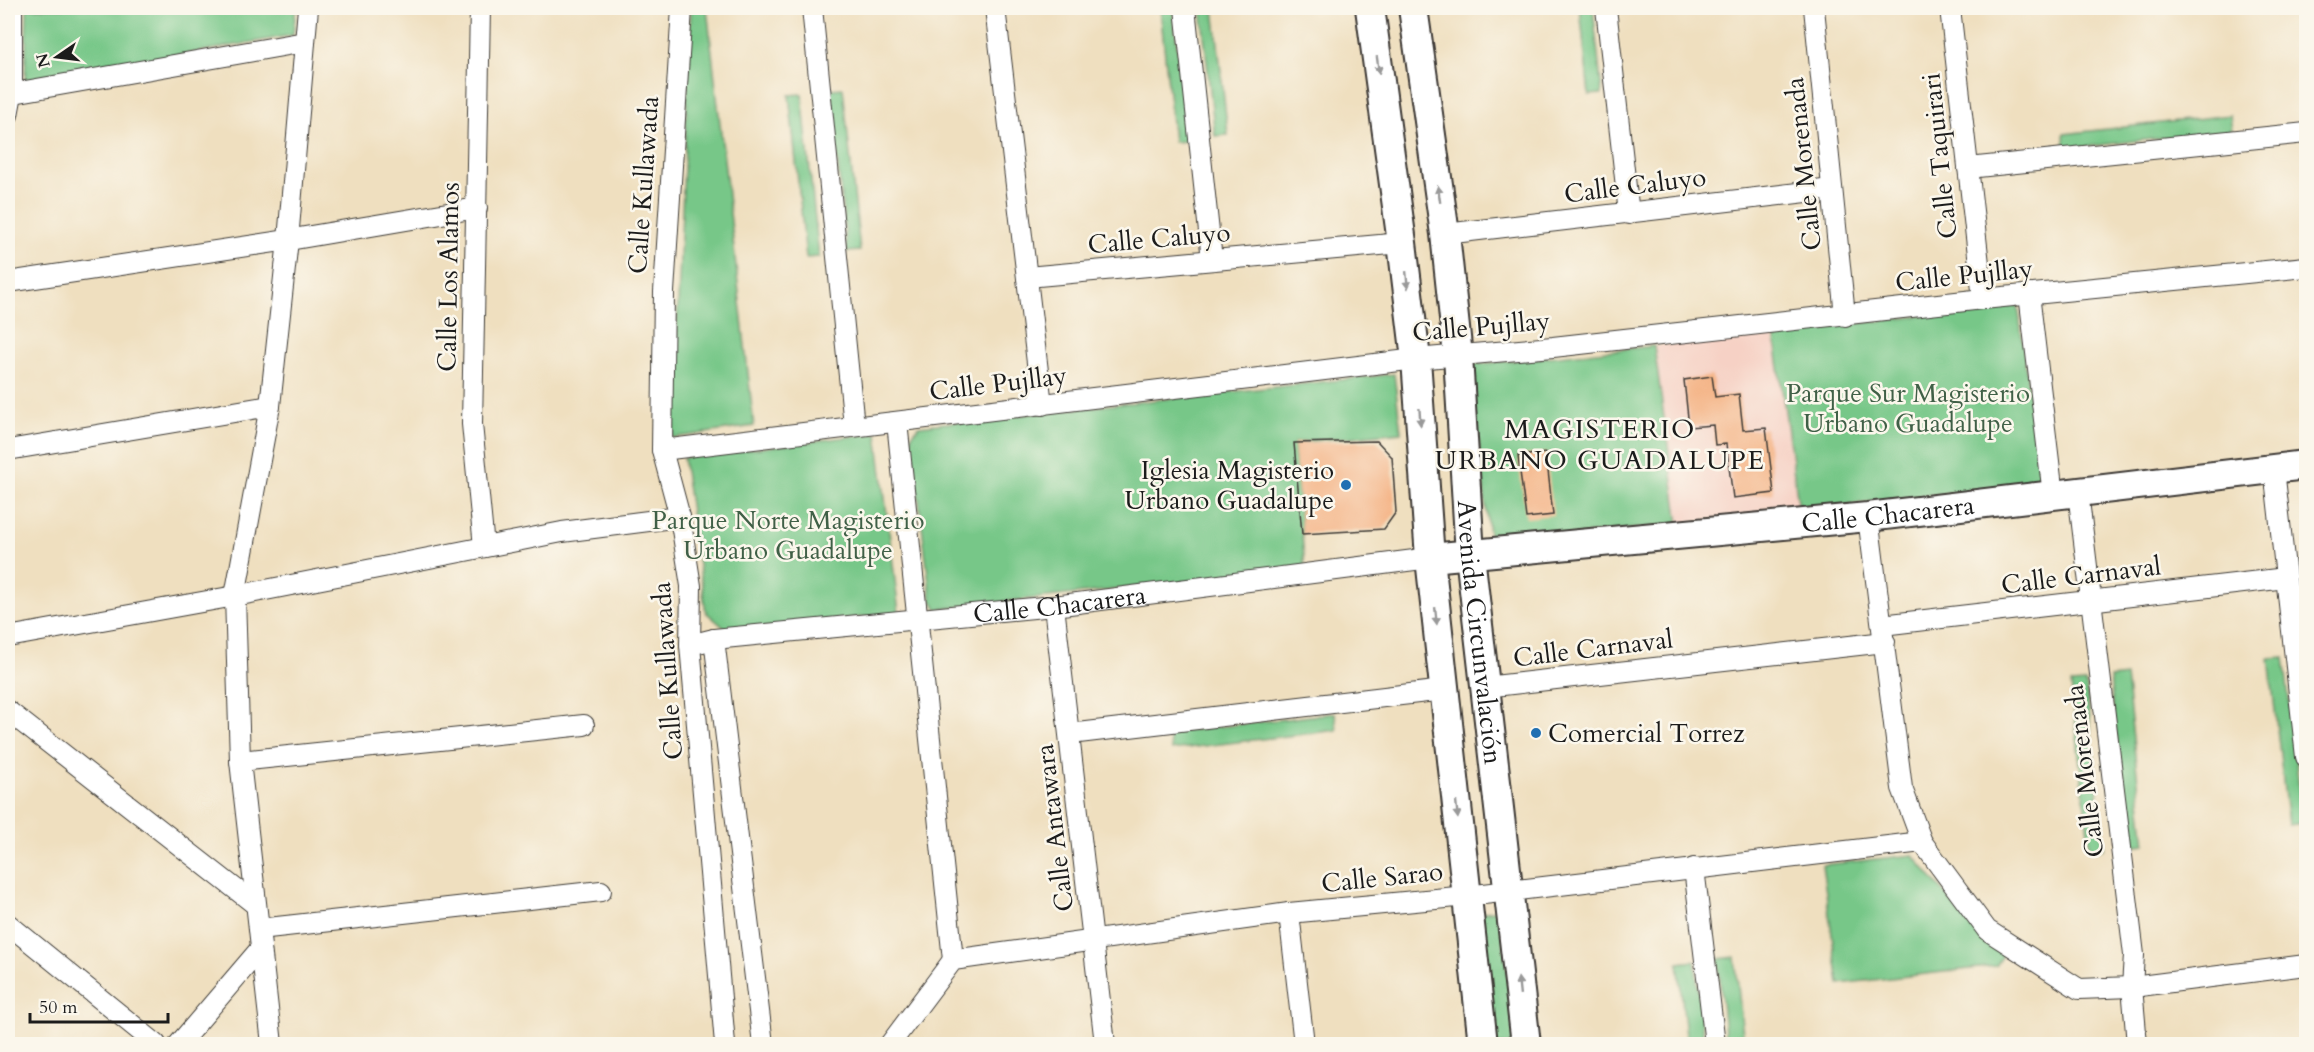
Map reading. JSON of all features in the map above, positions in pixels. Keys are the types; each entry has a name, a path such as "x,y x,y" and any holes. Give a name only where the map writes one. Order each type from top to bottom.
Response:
{"main road":[{"name":"Avenida Circunvalación","path":"1370,8 1416,359 1430,558 1483,1044"},
{"name":"Avenida Circunvalación","path":"1413,8 1445,234 1458,356 1470,555 1526,1044"},
{"name":"Calle Chacarera","path":"1430,558 1868,517 2307,465"}],"street":[{"path":"8,115 12,8"},
{"path":"272,1044 240,761 235,596 270,406 288,240 308,8"},
{"name":"Calle Los Alamos","path":"480,8 472,424 484,547"},
{"name":"Calle Kullawada","path":"682,8 663,292 662,450 680,517 691,586 690,645 725,1044"},
{"path":"812,8 854,426"},
{"path":"995,8 1042,405"},
{"path":"1185,8 1212,260"},
{"path":"1605,8 1629,214"},
{"name":"Calle Morenada","path":"1814,8 1845,316"},
{"name":"Calle Taquirari","path":"1950,8 1983,299"},
{"path":"10,94 305,42"},
{"path":"1968,168 2307,133"},
{"name":"Calle Caluyo","path":"1445,234 1832,189"},
{"path":"8,282 288,240 477,208"},
{"name":"Calle Caluyo","path":"1027,277 1402,243"},
{"name":"Calle Pujllay","path":"662,450 1416,359 2307,267"},
{"name":"Calle Morenada","path":"2029,294 2066,493 2091,602 2134,956 2132,987 2137,1044"},
{"path":"8,450 270,406"},
{"path":"897,422 953,960 897,1040"},
{"path":"2274,469 2307,757"},
{"path":"8,637 235,596 562,532 680,517"},
{"path":"1868,517 1902,788 1922,842 1988,930 2079,989 2132,987 2307,965"},
{"name":"Calle Chacarera","path":"690,645 714,639 1054,606 1430,558"},
{"name":"Calle Carnaval","path":"1485,687 1883,633 2091,602 2286,578"},
{"name":"Calle Antawara","path":"1054,606 1105,1044"},
{"path":"714,639 763,1044"},
{"path":"1070,734 1444,690"},
{"path":"8,711 256,905"},
{"path":"240,761 584,725"},
{"name":"Calle Sarao","path":"953,960 1289,914 1467,896 1508,889 1922,842"},
{"path":"1694,868 1714,1044"},
{"path":"179,1044 260,938 601,891"},
{"path":"1289,914 1304,1044"},
{"path":"8,924 156,1044"}],"shaded area":[{"path":"1774,332 1799,510 1679,524 1654,346"}],"green space":[{"path":"27,8 296,8 293,35 25,83"},
{"path":"691,8 707,8 754,426 672,438"},
{"path":"1160,8 1173,8 1187,141 1174,142"},
{"path":"1201,8 1214,8 1228,135 1215,136"},
{"path":"1580,8 1593,8 1602,94 1589,95"},
{"path":"843,88 860,251 847,252 830,89"},
{"path":"802,94 819,257 806,258 789,95"},
{"path":"2230,115 2232,130 2065,149 2064,134"},
{"name":"Parque Sur Magisterio Urbano Guadalupe","path":"2018,305 2040,483 1799,510 1774,333"},
{"path":"1654,346 1679,524 1490,544 1470,365"},
{"path":"1394,374 1401,432 1294,443 1305,569 937,609 931,599 911,436 919,426"},
{"name":"Parque Norte Magisterio Urbano Guadalupe","path":"877,433 899,613 729,632 706,612 683,458"},
{"path":"2284,657 2303,823 2288,825 2269,658"},
{"path":"2126,676 2145,844 2129,846 2110,678"},
{"path":"2086,683 2104,849 2090,851 2071,684"},
{"path":"1335,713 1337,730 1171,750 1169,733"},
{"path":"1913,855 1984,941 2003,955 1996,966 1839,984 1822,865"},
{"path":"1500,910 1515,1044 1493,1044 1478,913"},
{"path":"1735,957 1744,1044 1726,1044 1718,959"},
{"path":"1695,961 1704,1044 1687,1044 1678,963"}],"building":[{"path":"1712,376 1715,397 1739,394 1743,430 1766,428 1774,493 1733,498 1726,444 1715,445 1713,425 1689,427 1684,380"},
{"name":"Iglesia Magisterio Urbano Guadalupe","path":"1377,441 1392,457 1396,512 1384,529 1302,534 1294,443"},
{"path":"1546,453 1553,515 1526,518 1518,456"}],"place":[{"name":"Iglesia Magisterio Urbano Guadalupe","path":"1346,485"},
{"name":"Comercial Torrez","path":"1536,733"}],"district":[{"name":"MAGISTERIO URBANO GUADALUPE","path":"1600,444"}]}
